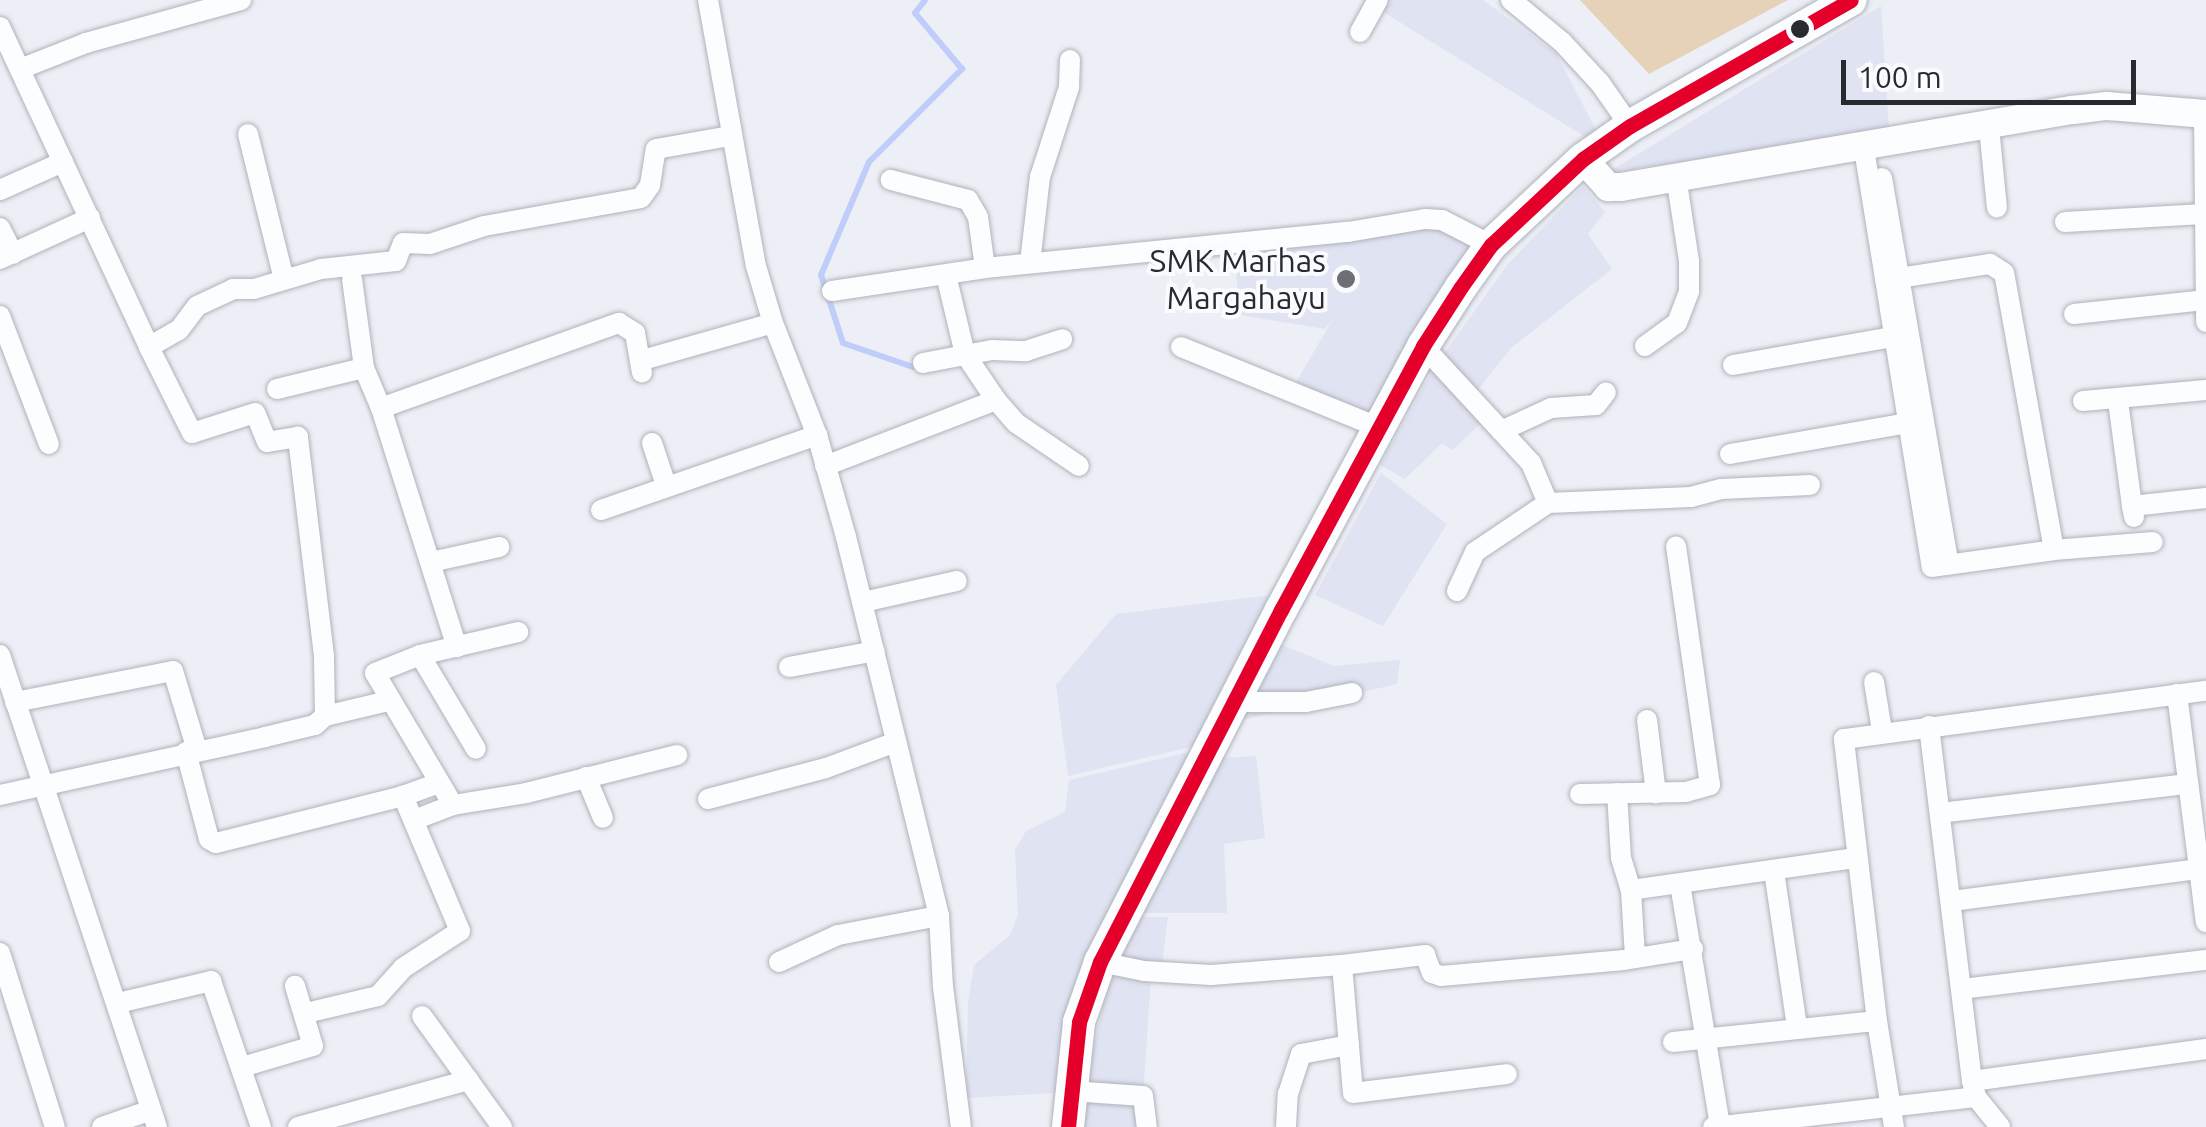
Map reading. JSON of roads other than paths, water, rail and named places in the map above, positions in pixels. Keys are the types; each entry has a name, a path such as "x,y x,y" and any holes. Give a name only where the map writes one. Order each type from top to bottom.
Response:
{"main road":[{"path":"1068,1127 1079,1022 1100,962 1423,346 1491,246 1583,160 1630,126 1851,0"}],"street":[{"path":"20,69 86,43 241,0"},
{"path":"708,0 756,266 772,322 817,435 863,602 940,916 943,988 961,1127"},
{"path":"1360,32 1378,0"},
{"path":"1512,0 1562,42 1600,82 1630,126"},
{"path":"0,27 192,433 255,413 267,442 298,436 324,656 324,716"},
{"path":"1030,263 1040,177 1070,87 1070,60"},
{"path":"1583,160 1608,187 1870,148 2106,106 2205,114 2206,322"},
{"path":"1989,126 1996,208"},
{"path":"248,134 284,279"},
{"path":"149,347 179,330 197,306 210,298 321,269 396,261 403,243 430,244 518,219 626,203 648,190 656,149 730,136"},
{"path":"1870,148 1940,566 2054,550 2152,542"},
{"path":"0,190 63,162"},
{"path":"1645,346 1676,323 1689,292 1690,261 1676,176"},
{"path":"892,180 968,200 978,216 985,268"},
{"path":"2066,222 2203,214"},
{"path":"0,228 6,257 90,218"},
{"path":"832,292 985,268 1348,232 1425,219 1442,220 1491,246"},
{"path":"1892,278 1990,264 2004,274 2054,550"},
{"path":"946,275 965,354 996,400 1016,423 1079,466"},
{"path":"352,278 364,368 381,408 457,647"},
{"path":"1892,278 1892,338 1916,421"},
{"path":"2074,314 2204,300"},
{"path":"0,316 49,444"},
{"path":"381,408 619,323 633,329 642,366 772,322"},
{"path":"1733,364 1892,338"},
{"path":"923,364 965,354 1026,351 1062,339"},
{"path":"1423,346 1536,470 1548,502"},
{"path":"1181,347 1380,428"},
{"path":"277,389 364,368"},
{"path":"2083,401 2118,401 2206,390"},
{"path":"1501,431 1551,408 1598,404 1606,392"},
{"path":"825,466 996,400"},
{"path":"2118,401 2133,513 2206,498"},
{"path":"1730,454 1916,421"},
{"path":"601,510 817,435"},
{"path":"652,443 666,486"},
{"path":"1458,591 1475,552 1548,502 1691,497 1721,489 1810,485"},
{"path":"1580,794 1656,793 1706,789 1710,784 1676,546"},
{"path":"431,562 499,547"},
{"path":"863,602 957,581"},
{"path":"452,805 375,680 376,672 420,655 518,632"},
{"path":"789,666 874,651"},
{"path":"0,655 154,1119 102,1127"},
{"path":"420,655 476,750"},
{"path":"15,702 172,670 177,675 208,839 216,843 403,796 438,782"},
{"path":"1874,682 1882,731"},
{"path":"1891,1118 1844,740 1882,731 2206,691"},
{"path":"1234,702 1306,702 1352,692"},
{"path":"2178,694 2206,918"},
{"path":"0,795 315,725 324,716 388,701"},
{"path":"1648,720 1656,793"},
{"path":"1929,726 1974,1089 2000,1127"},
{"path":"708,799 826,768 896,742"},
{"path":"414,820 452,805 526,794 677,754"},
{"path":"586,777 603,818"},
{"path":"1940,813 2188,784"},
{"path":"1617,793 1621,858 1631,890 1635,958"},
{"path":"306,1014 378,996 398,973 446,943 460,928 403,796"},
{"path":"1631,890 1857,858"},
{"path":"1952,901 2199,869"},
{"path":"1774,871 1796,1026"},
{"path":"1680,884 1693,948 1716,1126 1891,1118 1974,1089 2206,1049"},
{"path":"778,962 838,934 940,916"},
{"path":"1100,962 1144,971 1211,976 1425,955 1432,973 1441,976 1635,958 1693,948"},
{"path":"0,953 56,1127"},
{"path":"1962,989 2206,960"},
{"path":"1340,965 1353,1093 1508,1074"},
{"path":"118,1003 211,980 261,1127"},
{"path":"242,1067 308,1050 313,1040 295,986"},
{"path":"422,1016 502,1127"},
{"path":"1674,1042 1796,1026 1876,1021"},
{"path":"1286,1127 1288,1094 1301,1054 1349,1046"},
{"path":"298,1127 469,1080"},
{"path":"1071,1091 1143,1096 1148,1127"}],"waterway":[{"path":"913,367 843,343 821,275 869,162 962,69 915,13 925,0"}],"place":[{"name":"SMK Marhas Margahayu","path":"1346,279"}]}
